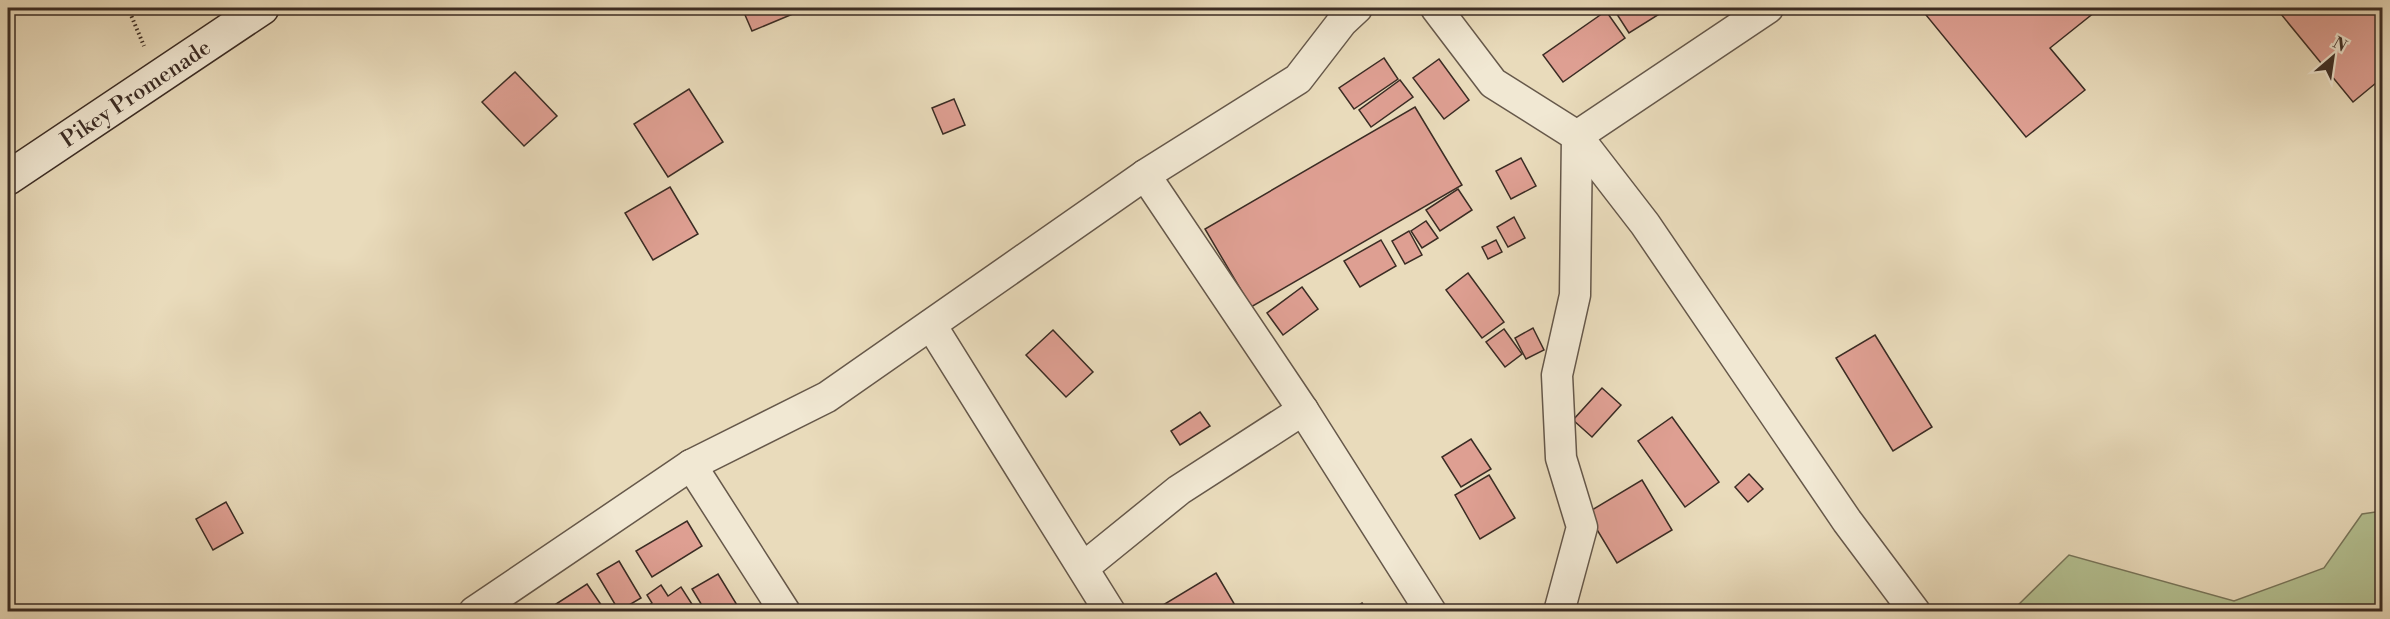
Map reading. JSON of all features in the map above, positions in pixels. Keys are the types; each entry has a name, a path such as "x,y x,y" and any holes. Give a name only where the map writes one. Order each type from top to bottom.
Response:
{"street":[{"name":"Pikey Promenade","path":"8,178 262,8"},
{"path":"474,611 692,465 827,397 1145,175 1298,79 1342,22 1358,8"},
{"path":"1436,8 1493,83 1577,136 1645,224 1848,521 1915,612"},
{"path":"1577,136 1768,8"},
{"path":"1559,612 1582,527 1561,458 1557,375 1575,295 1577,136"},
{"path":"1145,175 1303,410 1431,612"},
{"path":"931,325 1110,612"},
{"path":"1084,567 1179,490 1303,410"},
{"path":"692,465 785,612"}],"path":[{"path":"128,8 156,78"}],"green space":[{"path":"2382,511 2382,611 2012,611 2069,555 2234,601 2324,568 2362,514"}],"building":[{"path":"742,8 807,8 752,31"},
{"path":"1613,8 1669,8 1629,33"},
{"path":"1936,8 2100,8 2050,48 2085,90 2026,137 1926,15"},
{"path":"2276,8 2381,8 2382,78 2353,102"},
{"path":"1606,11 1625,38 1563,82 1543,55"},
{"path":"1384,58 1398,79 1354,109 1339,88"},
{"path":"1439,59 1469,100 1444,119 1413,78"},
{"path":"515,72 557,116 524,146 482,102"},
{"path":"1400,80 1413,97 1371,127 1359,110"},
{"path":"689,89 723,142 668,177 634,124"},
{"path":"954,99 965,125 943,134 932,108"},
{"path":"1415,107 1462,185 1251,307 1205,229"},
{"path":"1521,158 1536,186 1511,199 1496,171"},
{"path":"670,187 698,234 653,260 625,213"},
{"path":"1458,189 1472,210 1440,231 1426,210"},
{"path":"1514,217 1525,238 1508,247 1497,227"},
{"path":"1426,221 1438,238 1422,248 1411,231"},
{"path":"1409,231 1422,255 1405,264 1392,241"},
{"path":"1381,240 1396,266 1360,287 1344,261"},
{"path":"1496,240 1502,252 1488,259 1482,247"},
{"path":"1468,273 1504,322 1482,338 1446,290"},
{"path":"1302,287 1318,309 1283,335 1267,313"},
{"path":"1533,328 1544,350 1526,359 1515,338"},
{"path":"1504,329 1522,354 1505,367 1486,342"},
{"path":"1053,330 1093,372 1066,397 1026,355"},
{"path":"1875,335 1932,427 1893,451 1836,358"},
{"path":"1602,388 1621,405 1592,437 1573,420"},
{"path":"1200,412 1210,426 1180,445 1171,431"},
{"path":"1672,417 1719,482 1685,507 1638,441"},
{"path":"1471,439 1491,469 1461,487 1442,457"},
{"path":"1749,474 1763,489 1748,502 1735,487"},
{"path":"1489,475 1515,518 1480,539 1455,495"},
{"path":"1642,480 1672,530 1617,563 1587,513"},
{"path":"226,502 243,533 213,550 196,519"},
{"path":"687,521 702,546 652,577 636,551"},
{"path":"619,561 641,598 619,611 597,574"},
{"path":"1216,573 1239,612 1167,612 1163,605"},
{"path":"718,574 737,605 726,612 706,612 692,589"},
{"path":"587,584 606,612 561,612 556,604"},
{"path":"661,585 668,596 681,587 697,612 640,612 652,603 647,595"},
{"path":"1362,603 1368,612 1349,612"}]}
